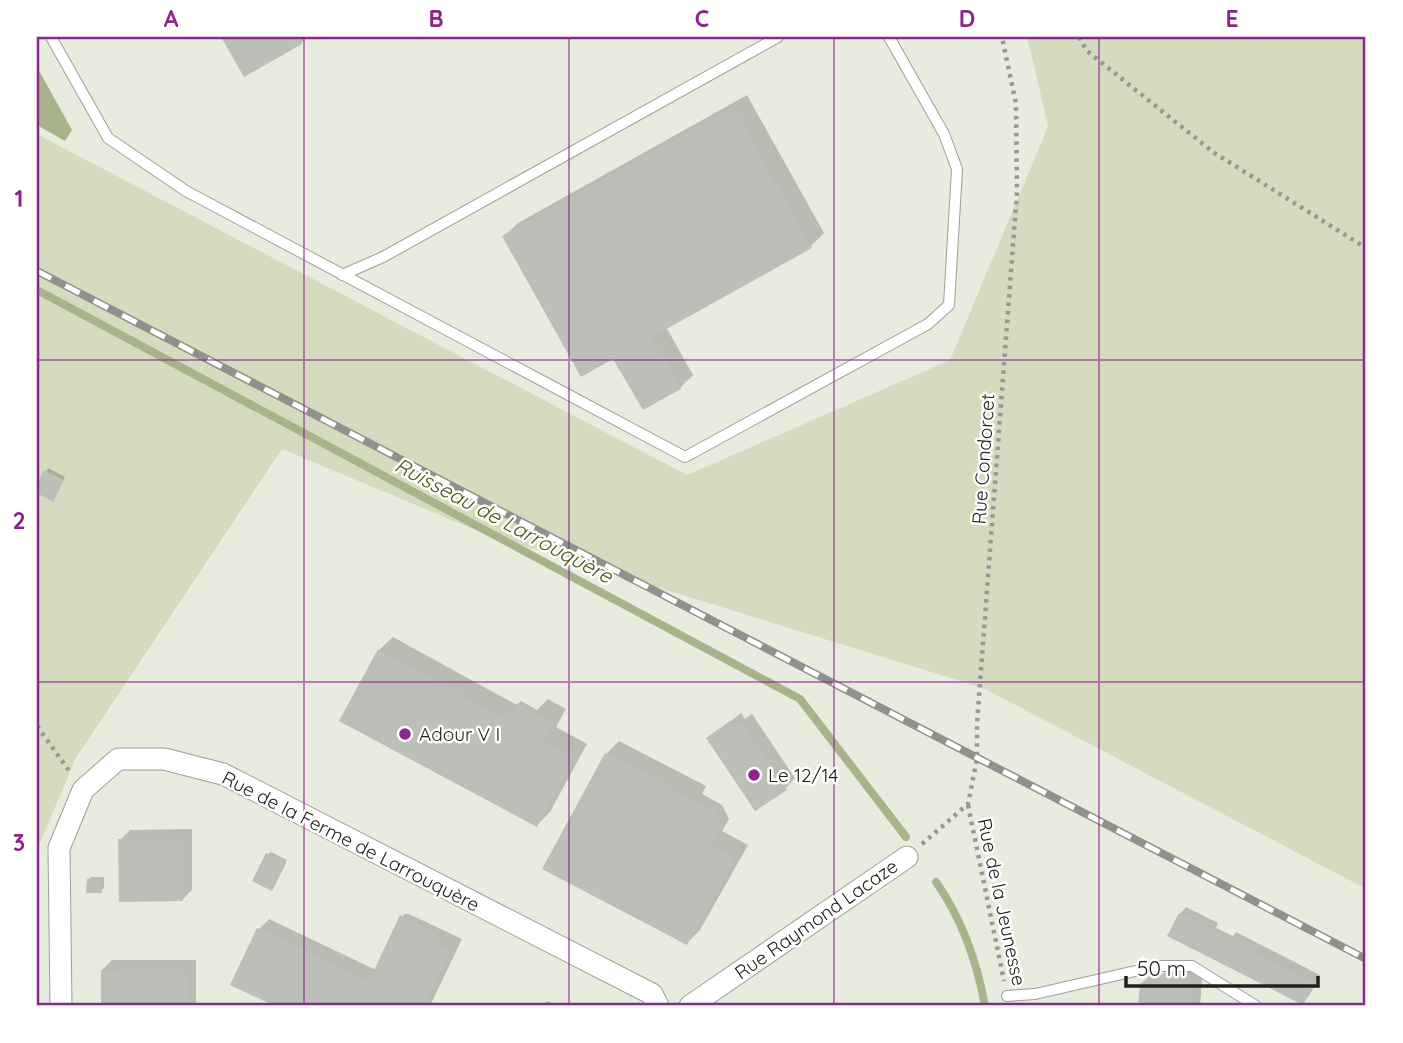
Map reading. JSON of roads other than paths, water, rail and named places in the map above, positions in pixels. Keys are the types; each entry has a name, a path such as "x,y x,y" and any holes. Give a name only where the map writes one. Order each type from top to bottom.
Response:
{"street":[{"name":"Rue de la Ferme de Larrouquère","path":"61,1006 59,848 83,790 118,759 164,760 223,775 652,994 658,1006"},
{"name":"Rue Raymond Lacaze","path":"690,1006 907,856"}],"lane":[{"path":"51,37 107,138 186,191 685,457 928,324 948,305 957,169 944,134 889,37"},
{"path":"342,275 383,257 778,37"},
{"path":"1007,996 1035,994 1157,966 1192,966 1237,1001 1256,1006"}],"waterway":[{"name":"Ruisseau de Larrouquère","path":"37,290 800,699 906,837"},
{"name":"Ruisseau de Larrouquère","path":"936,882 954,911 967,941 985,1006"}],"railway":[{"path":"37,271 1366,959"}],"place":[{"name":"Adour V I","path":"405,734"},
{"name":"Le 12/14","path":"754,775"}]}
